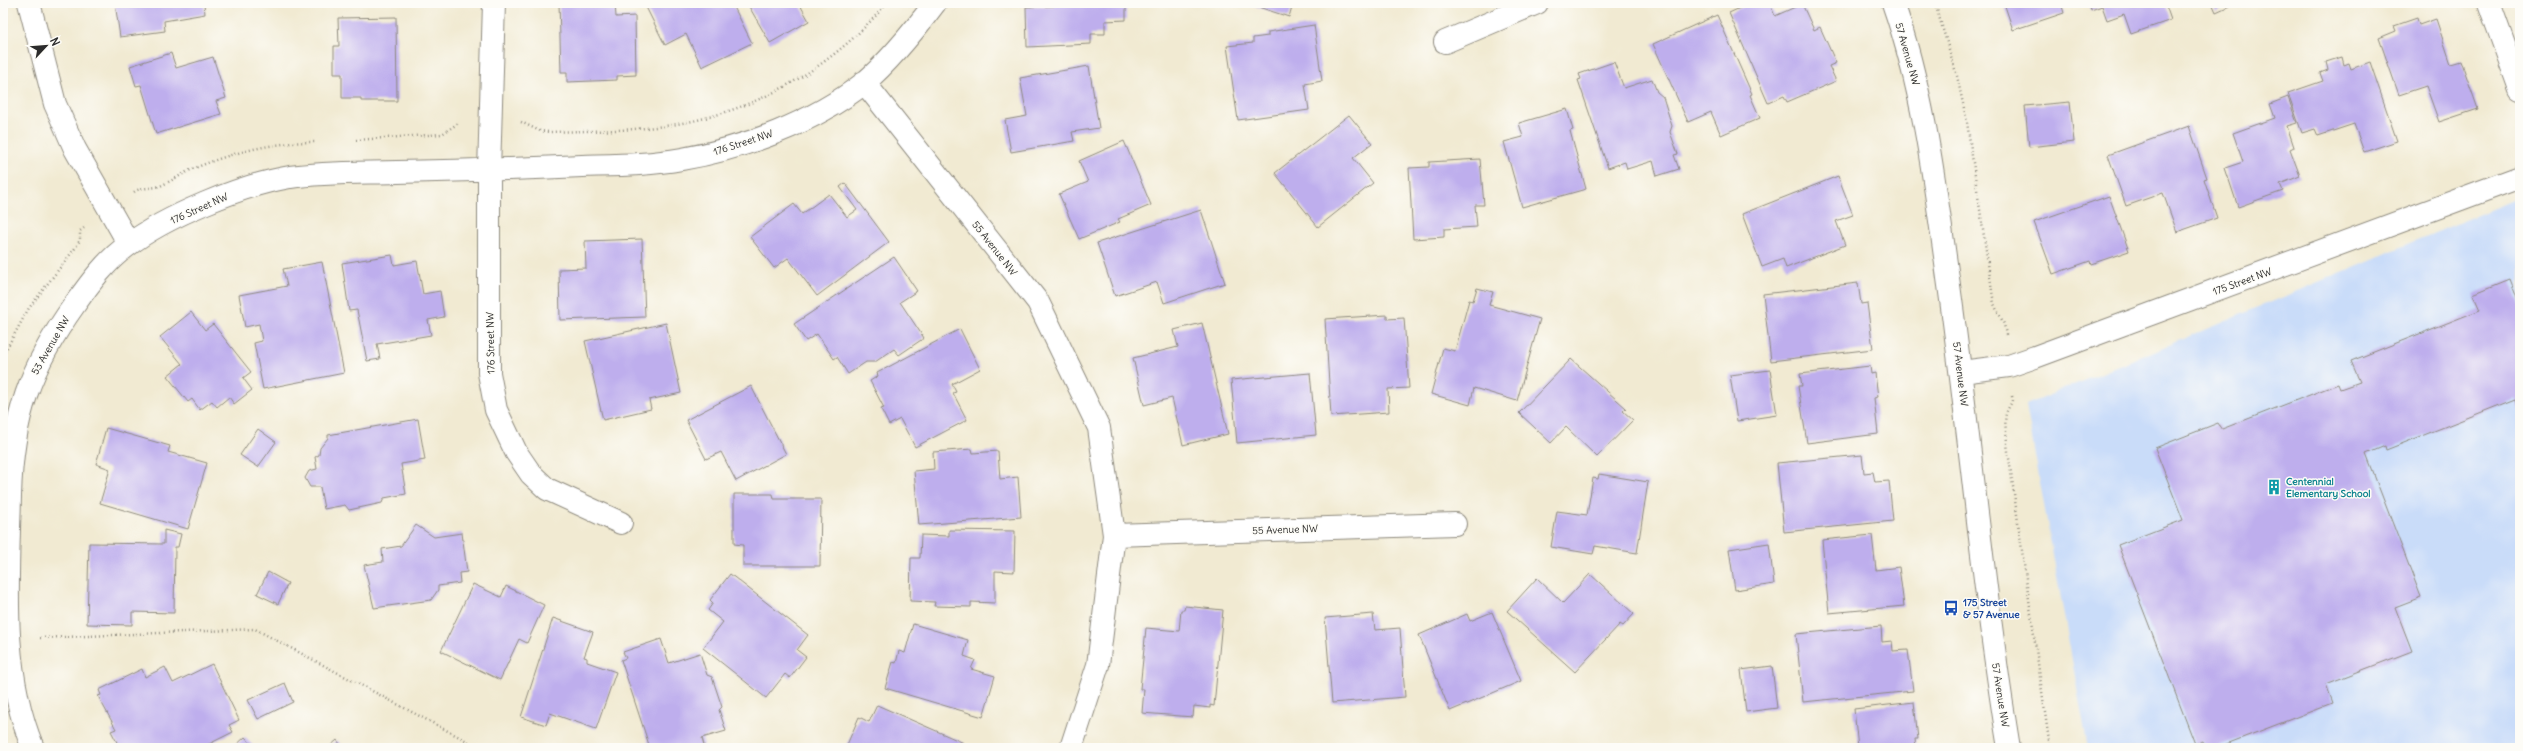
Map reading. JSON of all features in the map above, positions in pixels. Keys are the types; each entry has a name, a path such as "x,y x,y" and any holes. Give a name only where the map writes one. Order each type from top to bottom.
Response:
{"street":[{"path":"29,3 56,104 75,149 129,244"},
{"name":"176 Street NW","path":"494,3 489,171 489,373 496,410 516,452 531,474 547,489 621,523"},
{"path":"864,82 917,28 934,3"},
{"path":"1445,42 1537,3"},
{"name":"57 Avenue NW","path":"1893,3 1917,85 1930,152 1961,372 1996,671 2009,748"},
{"path":"2489,3 2520,89"},
{"name":"176 Street NW","path":"129,244 160,226 213,201 291,177 353,173 489,171 642,164 680,160 715,152 762,138 809,117 864,82"},
{"name":"55 Avenue NW","path":"864,82 1038,302 1099,428 1114,535 1098,665 1071,748"},
{"name":"175 Street NW","path":"1961,372 2009,366 2035,357 2520,178"},
{"name":"53 Avenue NW","path":"33,748 23,727 13,685 7,639 11,478 15,439 21,408 30,378 62,323 98,274 129,244"},
{"name":"55 Avenue NW","path":"1114,535 1455,524"}],"path":[{"path":"524,122 540,131 549,132 646,128 688,121 739,108 773,94 839,52 868,26 888,3"},
{"path":"1935,3 1957,76 1967,122 1994,304 2004,324"},
{"path":"3,355 29,308 76,247 80,240 80,232"},
{"path":"2013,403 2006,413 2007,444 2050,748"},
{"path":"7,639 255,628 480,748"}],"shaded area":[{"path":"2520,197 2520,748 2088,748 2026,405"}],"building":[{"path":"115,3 204,3 205,14 164,21 165,31 120,37"},
{"path":"559,3 615,3 616,17 635,16 636,75 617,76 617,80 567,82 567,72 561,72"},
{"path":"644,3 732,3 752,43 702,67 686,34 665,45"},
{"path":"747,3 799,3 809,21 770,43"},
{"path":"1054,3 1126,3 1126,20 1105,21 1105,34 1091,34 1091,44 1027,47 1026,7 1054,6"},
{"path":"1246,3 1293,3 1289,17"},
{"path":"1751,3 1770,4 1775,16 1802,4 1814,30 1820,27 1836,63 1829,66 1836,81 1787,102 1784,96 1768,103 1729,13"},
{"path":"2004,3 2061,3 2064,13 2013,30"},
{"path":"2089,3 2165,3 2171,20 2131,34 2124,14 2107,20 2102,6 2091,10"},
{"path":"2212,3 2236,3 2216,12"},
{"path":"1717,15 1752,94 1750,95 1760,118 1721,135 1711,112 1688,122 1653,44"},
{"path":"396,17 397,101 361,101 361,98 342,98 342,74 334,74 334,46 339,46 338,18"},
{"path":"2417,18 2419,25 2436,19 2451,64 2461,61 2478,109 2439,122 2426,86 2399,95 2379,38 2396,31 2394,26"},
{"path":"1314,25 1322,81 1305,84 1309,110 1238,120 1227,46 1253,43 1253,38 1268,36 1268,32"},
{"path":"171,53 176,68 213,57 226,98 216,101 221,114 156,134 141,85 136,86 130,66"},
{"path":"2342,57 2344,65 2349,63 2351,69 2370,62 2397,141 2364,152 2354,124 2318,136 2315,129 2302,133 2288,93 2323,81 2320,73 2328,70 2326,62"},
{"path":"1614,62 1624,88 1652,79 1657,92 1663,97 1672,126 1670,132 1678,154 1674,155 1679,169 1657,176 1653,161 1627,169 1625,162 1608,168 1578,80 1581,79 1579,74"},
{"path":"1089,66 1099,128 1072,132 1074,141 1011,152 1005,120 1027,116 1020,78"},
{"path":"2288,97 2297,123 2287,126 2294,147 2290,149 2300,176 2280,184 2283,191 2238,207 2225,168 2243,162 2233,133 2275,118 2270,104"},
{"path":"2070,102 2074,142 2029,147 2025,106"},
{"path":"1567,109 1573,130 1570,131 1586,189 1522,207 1504,142 1523,137 1519,123"},
{"path":"1349,115 1372,143 1353,158 1373,183 1318,227 1275,173"},
{"path":"2189,126 2207,178 2204,179 2217,218 2177,232 2163,193 2126,206 2108,155"},
{"path":"1124,141 1151,205 1118,219 1120,222 1079,239 1059,194 1088,182 1079,161"},
{"path":"1480,159 1484,205 1475,205 1477,227 1444,229 1444,237 1413,239 1409,168 1429,167 1429,162"},
{"path":"1838,176 1853,215 1836,221 1845,245 1786,268 1783,259 1762,267 1742,214"},
{"path":"845,183 889,242 817,296 788,258 774,268 750,237 794,204 802,214 829,194 847,217 857,210 840,187"},
{"path":"2109,196 2129,251 2091,264 2090,261 2053,274 2034,222"},
{"path":"3,205 5,205 4,234 3,234"},
{"path":"1201,210 1225,283 1164,303 1157,282 1115,296 1097,243"},
{"path":"642,239 645,317 560,320 559,269 586,268 585,241"},
{"path":"392,255 394,265 417,261 423,294 440,291 444,317 428,320 431,335 377,344 380,359 367,361 357,310 349,311 342,263"},
{"path":"894,257 917,291 900,302 924,338 899,355 894,349 875,362 866,362 848,374 837,357 834,359 817,334 806,341 794,324"},
{"path":"322,262 344,373 263,389 254,343 262,341 259,324 245,327 239,295 287,286 283,269"},
{"name":"Centennial Elementary School","path":"2510,279 2520,305 2520,412 2515,399 2386,450 2385,446 2366,454 2421,597 2395,607 2412,651 2326,684 2333,703 2216,748 2205,748 2202,741 2195,744 2118,545 2183,520 2155,448 2218,423 2222,429 2338,384 2340,389 2360,382 2351,361 2480,310 2473,294"},
{"path":"1858,283 1861,304 1867,303 1873,349 1771,361 1763,294"},
{"path":"1477,288 1493,292 1489,305 1540,319 1517,401 1474,388 1470,405 1431,394 1443,348 1455,351 1469,300 1473,301"},
{"path":"191,312 205,330 213,324 251,372 243,378 252,390 234,404 229,397 217,407 212,401 200,410 192,399 188,402 167,376 182,364 160,337"},
{"path":"1387,315 1387,319 1404,318 1409,388 1388,389 1389,412 1331,416 1325,319"},
{"path":"666,323 681,393 649,400 651,409 603,420 585,341"},
{"path":"1202,323 1228,434 1183,445 1172,398 1144,405 1133,358 1178,347 1174,330"},
{"path":"960,329 980,369 952,384 956,392 953,393 967,420 915,447 900,419 889,425 881,409 884,408 870,381 878,376 877,373"},
{"path":"1571,359 1626,408 1623,411 1633,420 1597,457 1566,427 1551,443 1519,413"},
{"path":"1870,366 1871,374 1875,373 1878,397 1874,398 1878,434 1807,443 1798,386 1802,386 1800,374"},
{"path":"1770,370 1777,415 1737,421 1730,375"},
{"path":"1310,373 1316,435 1237,443 1231,380"},
{"path":"751,386 786,454 736,481 721,452 706,459 686,420"},
{"path":"418,419 425,460 401,464 406,494 384,498 382,503 349,510 345,505 324,509 320,487 310,487 305,478 309,471 317,469 315,457 319,455 320,448 328,438 328,435"},
{"path":"106,428 170,446 168,452 207,463 188,529 100,503 110,469 96,464"},
{"path":"258,429 276,442 258,467 240,455"},
{"path":"972,449 973,453 998,451 1000,479 1018,477 1021,517 919,525 914,471 934,469 933,452"},
{"path":"1862,455 1864,473 1873,472 1875,482 1889,481 1893,521 1784,532 1777,463"},
{"path":"1599,474 1648,482 1637,553 1595,546 1593,554 1551,547 1557,511 1587,515 1593,478 1598,479"},
{"path":"734,494 773,494 774,499 821,499 820,566 743,566 743,545 734,544"},
{"path":"416,525 434,537 462,533 467,572 459,573 460,583 438,586 438,590 431,600 374,608 364,565 383,562 382,549 401,546"},
{"path":"164,530 181,534 178,547 175,547 174,613 132,612 132,625 87,624 89,543 164,544"},
{"path":"949,530 1015,531 1014,572 995,571 995,603 971,602 971,607 934,606 935,602 910,601 911,558 920,558 921,535 949,536"},
{"path":"1872,535 1876,570 1899,567 1904,606 1829,613 1822,540"},
{"path":"1769,543 1774,584 1735,590 1729,549"},
{"path":"268,572 288,583 278,604 257,594"},
{"path":"730,574 808,635 797,650 806,657 790,678 785,674 766,698 703,648 723,622 708,610 713,603 710,600"},
{"path":"1590,574 1634,614 1623,626 1620,624 1575,672 1507,611 1537,578 1563,603"},
{"path":"473,584 501,597 506,586 544,605 527,643 519,639 500,680 441,651"},
{"path":"1185,606 1223,610 1214,706 1210,705 1210,708 1194,706 1193,717 1142,713 1144,689 1140,689 1146,628 1179,631 1181,610 1184,610"},
{"path":"1492,612 1521,681 1450,711 1419,635 1467,614 1470,621"},
{"path":"1373,614 1375,630 1400,628 1405,697 1332,703 1325,618"},
{"path":"553,618 593,632 584,657 587,658 587,662 616,672 596,729 550,713 546,725 521,717"},
{"path":"913,624 968,640 964,656 975,660 971,669 995,676 983,717 885,688 893,662 896,663 899,651 905,653"},
{"path":"1881,626 1882,642 1892,641 1893,651 1908,650 1913,691 1803,702 1796,634"},
{"path":"661,639 669,663 700,653 707,675 712,677 722,707 719,710 726,731 702,738 704,745 696,748 650,748 621,660 626,658 623,652"},
{"path":"212,664 239,720 229,725 233,732 201,748 120,748 111,731 116,729 98,696 101,695 99,690 142,669 145,677 165,667 173,683"},
{"path":"1772,666 1777,708 1746,712 1741,670"},
{"path":"285,683 293,702 258,719 248,700"},
{"path":"1914,702 1918,739 1915,739 1916,748 1858,748 1854,709"},
{"path":"877,705 964,743 962,748 846,747 859,717 869,722"},
{"path":"245,737 255,748 233,748"},
{"path":"337,740 343,748 328,748"}],"place":[{"name":"Centennial Elementary School","path":"2274,487"},
{"name":"175 Street & 57 Avenue","path":"1951,608"}]}
